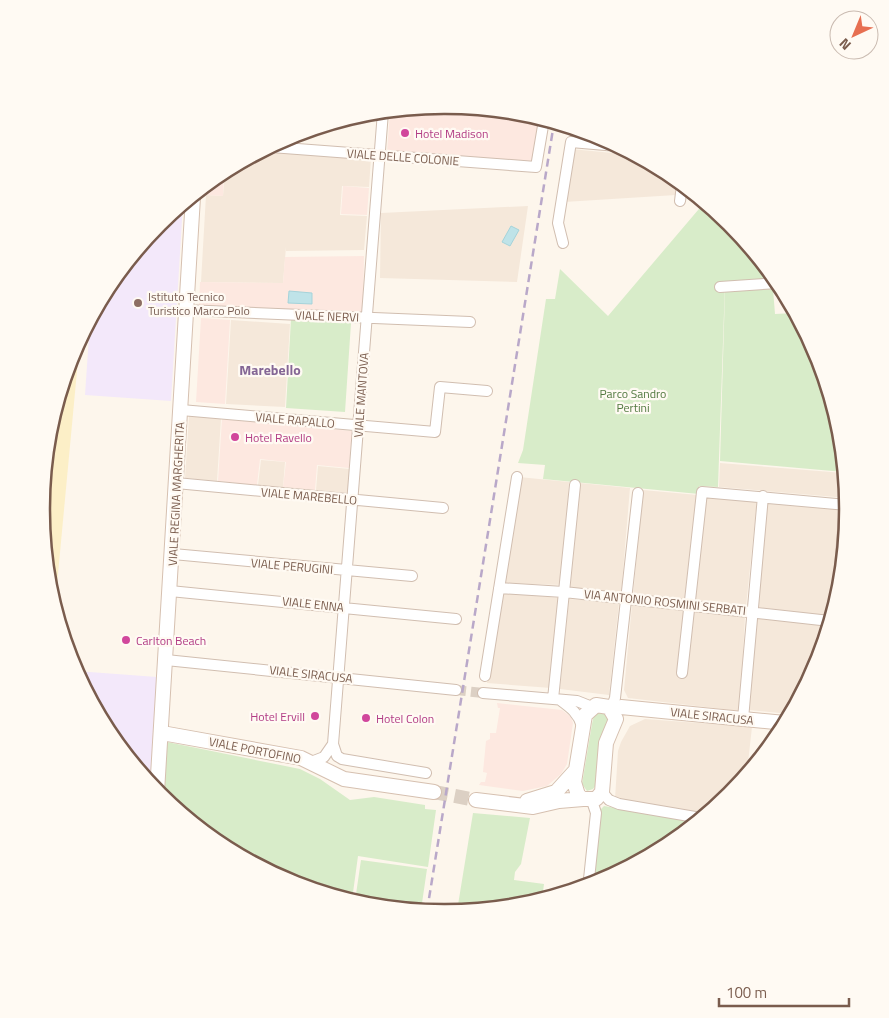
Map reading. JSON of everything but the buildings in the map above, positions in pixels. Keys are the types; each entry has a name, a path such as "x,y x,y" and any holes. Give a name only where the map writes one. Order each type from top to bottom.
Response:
{"street":[{"name":"VIALE MANTOVA","path":"333,744 340,677 382,120"},
{"name":"VIALE DELLE COLONIE","path":"286,148 536,167 543,127"},
{"path":"563,243 558,223 571,142 591,143"},
{"path":"680,202 681,193"},
{"name":"VIALE REGINA MARGHERITA","path":"158,780 192,205"},
{"path":"720,287 768,284"},
{"name":"VIALE NERVI","path":"185,310 470,322"},
{"name":"VIALE RAPALLO","path":"181,410 435,432 440,387 487,392"},
{"path":"485,676 517,477"},
{"name":"VIALE MAREBELLO","path":"176,483 443,508"},
{"path":"574,485 556,699 572,708 579,716 583,730"},
{"path":"682,673 702,492 839,504"},
{"path":"615,726 616,719 607,706 627,599 638,493"},
{"path":"742,718 763,496"},
{"name":"VIALE PERUGINI","path":"172,554 412,576"},
{"name":"VIA ANTONIO ROSMINI SERBATI","path":"499,588 691,604 823,620"},
{"name":"VIALE ENNA","path":"170,591 456,619"},
{"name":"VIALE SIRACUSA","path":"166,660 456,690"},
{"name":"VIALE SIRACUSA","path":"483,693 777,722"},
{"path":"607,706 585,715 574,787 578,795 692,816"},
{"path":"589,875 596,813 592,797 606,743 622,716 640,708"},
{"name":"VIALE PORTOFINO","path":"162,733 283,754 311,762 332,775 344,779 434,792"},
{"path":"311,762 324,757 333,744"},
{"path":"333,744 337,756 342,759 426,773"},
{"path":"523,805 528,800 556,792 570,779 576,770"},
{"path":"476,800 498,804 523,805 533,808 592,797"}],"shaded area":[{"path":"419,115 470,115 541,127 535,162 387,152 389,119"},
{"path":"570,135 580,139 569,138"},
{"path":"571,149 615,153 642,167 676,190 676,195 564,202"},
{"path":"277,152 371,158 369,187 342,186 340,215 367,216 364,250 286,251 286,247 283,283 201,282 206,195 223,196 224,182 247,167"},
{"path":"224,182 223,196 206,195"},
{"path":"343,186 369,188 367,215 341,214"},
{"path":"528,206 517,282 380,278 381,213"},
{"name":"Istituto Tecnico Turistico Marco Polo","path":"182,214 171,401 85,395 89,340 103,312 116,290 148,249"},
{"path":"364,256 363,314 199,305 200,282 283,283 285,257"},
{"path":"201,318 230,320 225,404 196,402"},
{"path":"231,320 290,324 285,407 226,404"},
{"path":"189,416 221,419 217,481 185,478"},
{"path":"222,419 352,431 349,468 317,465 315,490 283,487 286,462 260,459 257,485 218,481"},
{"path":"261,460 285,462 283,487 258,485"},
{"path":"720,463 837,472 839,497 719,487"},
{"path":"318,466 350,469 348,493 316,490"},
{"path":"519,477 569,482 562,585 502,583"},
{"path":"580,483 630,488 621,595 570,591"},
{"path":"643,490 698,495 687,602 633,596"},
{"path":"705,497 757,500 746,607 695,602"},
{"path":"767,501 839,508 836,560 825,615 755,607"},
{"path":"501,592 559,598 551,688 487,683"},
{"path":"569,599 619,603 609,695 560,689"},
{"path":"632,605 745,617 740,711 628,698 624,690"},
{"path":"755,617 822,624 809,660 782,713 749,710"},
{"path":"86,672 157,677 153,775 116,728"},
{"path":"497,703 562,710 571,717 573,723 567,764 561,774 547,786 523,791 479,785 481,782 485,782 487,773 483,772 486,741 490,739 490,733 496,733 500,708 498,708"},
{"path":"645,719 752,727 748,760 723,788 697,813 615,799 618,751 630,726"}],"green space":[{"name":"Parco Sandro Pertini","path":"700,208 741,249 767,282 725,284 718,487 699,486 699,494 543,479 545,465 518,463 523,450 546,299 555,299 560,269 608,316"},
{"path":"773,290 775,314 787,313 809,358 818,382 826,407 837,471 720,461 725,291"},
{"path":"291,319 351,323 345,412 286,408"},
{"path":"601,712 606,715 608,722 599,748 596,785 593,789 587,791 582,784 592,724 594,715"},
{"path":"167,742 300,769 320,779 350,800 374,797 425,805 425,809 436,810 428,867 358,856 353,893 318,883 247,851 204,822 165,787"},
{"path":"604,806 687,820 642,851 594,874 599,811"},
{"path":"473,813 530,818 521,864 515,872 514,880 544,884 543,891 496,900 458,903"},
{"path":"361,860 427,869 422,903 356,893"}],"sand":[{"path":"78,364 57,582 53,560 50,509 53,458 63,407"}],"water":[{"path":"511,226 519,230 510,246 502,242"},
{"path":"289,291 312,293 312,304 288,303"}],"tunnel":[{"path":"456,690 483,693"},
{"path":"434,792 476,800"}],"railway":[{"path":"428,903 553,130"}],"place":[{"name":"Hotel Madison","path":"405,133"},
{"name":"Istituto Tecnico Turistico Marco Polo","path":"138,303"},
{"name":"Hotel Ravello","path":"235,437"},
{"name":"Carlton Beach","path":"126,640"},
{"name":"Hotel Ervill","path":"315,716"},
{"name":"Hotel Colon","path":"366,718"}],"district":[{"name":"Marebello","path":"270,369"}]}
